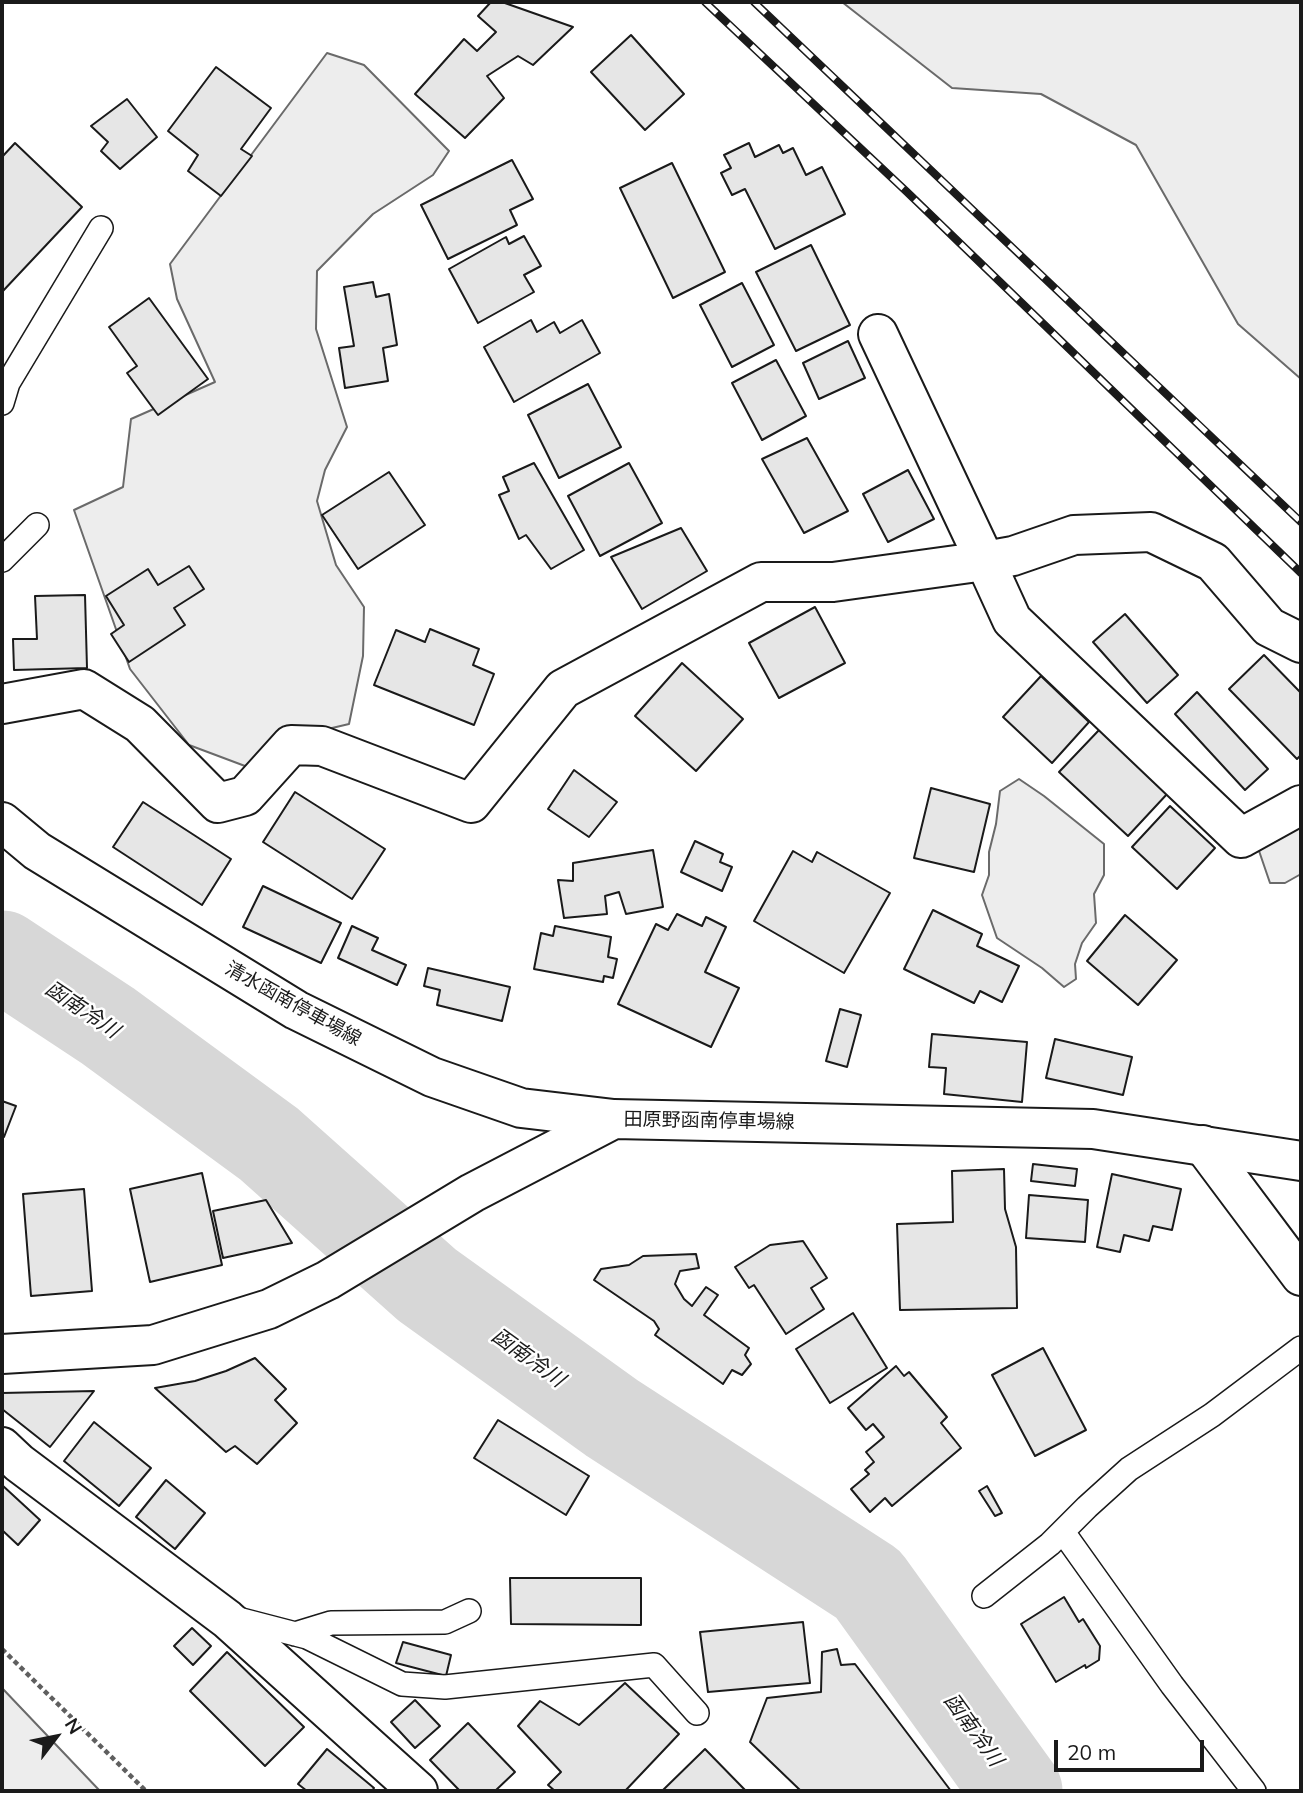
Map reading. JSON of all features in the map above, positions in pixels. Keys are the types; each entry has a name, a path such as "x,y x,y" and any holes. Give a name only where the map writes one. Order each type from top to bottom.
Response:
{"street":[{"path":"878,334 1012,620 1241,838 1301,805"},
{"path":"2,704 84,689 140,724 218,803 245,796 291,745 302,745 322,746 471,803 564,689 761,582 833,582 1013,556 1074,535 1151,531 1213,562 1269,627 1301,643"},
{"name":"清水函南停車場線","path":"2,822 37,851 296,1010 432,1077 521,1108 614,1119"},
{"name":"田原野函南停車場線","path":"2,1354 153,1345 269,1309 328,1280 472,1193 614,1119 1093,1129 1301,1161"},
{"path":"1203,1144 1301,1276"},
{"path":"2,1447 19,1463 221,1615 418,1791"}],"lane":[{"path":"2,403 8,383 101,229"},
{"path":"2,560 37,525"},
{"path":"984,1596 1050,1544 1129,1469 1212,1415 1301,1348"},
{"path":"1063,1532 1172,1685 1254,1791"},
{"path":"295,1634 331,1623 444,1622 469,1611"},
{"path":"221,1615 307,1637 402,1684 445,1687 654,1665 697,1713"}],"path":[{"path":"2,1649 146,1791"}],"shaded area":[{"path":"842,2 1301,2 1301,379 1238,324 1136,145 1041,94 952,88"},
{"path":"327,53 364,65 449,151 433,175 373,214 317,271 316,329 347,427 325,470 317,501 336,565 364,607 363,656 349,724 298,736 253,769 189,745 130,669 74,510 123,487 131,419 215,382 177,299 170,264"},
{"path":"1019,779 1104,844 1104,875 1094,894 1096,923 1082,943 1075,964 1076,979 1064,987 1042,968 997,938 982,895 989,875 989,852 1000,791"},
{"path":"1301,818 1301,874 1285,883 1270,883 1257,845"},
{"path":"2,1688 100,1791 2,1791"}],"building":[{"path":"491,2 502,2 573,27 533,65 518,56 487,76 504,98 465,138 415,94 464,39 477,51 496,32 478,16"},
{"path":"631,35 684,94 645,130 591,72"},
{"path":"216,67 271,108 241,149 252,156 221,196 188,171 198,155 168,131"},
{"path":"127,99 157,137 120,169 101,151 108,142 91,126"},
{"path":"15,143 82,207 2,292 2,157"},
{"path":"749,143 755,157 779,145 783,153 793,148 806,175 822,167 845,214 775,249 745,189 732,195 721,173 731,168 724,155"},
{"path":"512,160 533,199 510,210 517,225 448,259 421,205"},
{"path":"672,163 725,272 673,298 620,188"},
{"path":"524,236 541,266 524,275 534,292 478,323 449,269 506,237 509,244"},
{"path":"811,245 850,325 796,351 756,272"},
{"path":"373,282 376,297 389,294 397,345 383,348 388,381 345,388 339,348 354,346 344,287"},
{"path":"742,283 774,345 732,367 700,305"},
{"path":"149,298 208,379 158,415 127,373 137,366 109,327"},
{"path":"531,320 537,332 554,322 560,333 582,320 600,353 514,402 484,347"},
{"path":"848,341 865,378 819,399 803,363"},
{"path":"776,360 806,416 762,440 732,383"},
{"path":"588,384 621,447 559,478 528,415"},
{"path":"807,438 848,511 804,533 762,459"},
{"path":"534,463 584,550 551,569 526,535 519,539 499,495 509,491 503,477"},
{"path":"629,463 662,523 600,556 568,496"},
{"path":"908,470 934,519 888,542 863,494"},
{"path":"389,472 425,525 358,569 322,515"},
{"path":"681,528 707,571 642,609 611,557"},
{"path":"189,566 204,589 174,608 185,625 129,662 111,634 124,625 106,596 148,569 158,585"},
{"path":"85,595 87,668 14,670 13,639 37,639 35,596"},
{"path":"815,607 845,663 779,698 749,643"},
{"path":"1125,614 1178,675 1147,703 1093,642"},
{"path":"430,629 479,649 473,665 494,674 474,725 374,685 396,630 425,642"},
{"path":"1264,655 1301,693 1301,755 1297,759 1229,689"},
{"path":"682,663 743,719 696,771 635,716"},
{"path":"1041,676 1089,722 1052,763 1003,717"},
{"path":"1197,692 1268,769 1245,790 1175,714"},
{"path":"1100,729 1168,793 1128,836 1059,772"},
{"path":"574,770 617,802 589,837 548,809"},
{"path":"931,788 990,804 974,872 914,858"},
{"path":"295,792 385,849 352,899 263,842"},
{"path":"143,802 231,859 202,905 113,847"},
{"path":"1170,806 1215,848 1177,889 1132,847"},
{"path":"695,841 723,854 720,862 732,867 722,891 681,872"},
{"path":"653,850 663,907 626,914 619,892 605,896 607,914 564,918 558,880 573,881 573,863"},
{"path":"793,851 812,862 817,852 890,893 844,973 754,921"},
{"path":"263,886 341,923 321,963 243,927"},
{"path":"933,910 982,934 977,946 1019,966 1002,1002 980,991 974,1003 904,969"},
{"path":"677,914 702,926 706,917 726,927 705,972 739,988 711,1047 618,1004 656,924 668,930"},
{"path":"1125,915 1177,960 1138,1005 1087,961"},
{"path":"352,926 378,938 372,950 406,965 397,985 338,958"},
{"path":"555,926 611,937 608,957 617,959 613,978 604,976 603,982 534,969 541,933 553,936"},
{"path":"428,968 510,987 502,1021 437,1005 440,990 424,986"},
{"path":"840,1009 861,1015 847,1067 826,1061"},
{"path":"932,1034 1027,1042 1022,1102 944,1094 946,1068 929,1067"},
{"path":"1055,1039 1132,1057 1123,1095 1046,1078"},
{"path":"2,1101 16,1106 4,1137 2,1136"},
{"path":"1033,1164 1077,1169 1075,1186 1031,1181"},
{"path":"1004,1169 1005,1209 1016,1247 1017,1308 900,1310 897,1224 953,1222 952,1171"},
{"path":"202,1173 222,1265 150,1282 130,1189"},
{"path":"1112,1174 1181,1189 1172,1230 1153,1226 1149,1241 1124,1235 1120,1252 1097,1247"},
{"path":"84,1189 92,1291 31,1296 23,1194"},
{"path":"1029,1195 1088,1200 1085,1242 1026,1238"},
{"path":"266,1200 292,1243 223,1258 213,1211"},
{"path":"803,1241 827,1278 811,1288 824,1309 786,1334 754,1285 749,1288 735,1267 770,1245"},
{"path":"696,1254 699,1268 680,1271 675,1284 692,1306 706,1287 718,1295 704,1315 749,1348 745,1355 751,1364 742,1375 732,1370 723,1384 655,1335 659,1329 654,1321 594,1280 601,1269 629,1265 643,1256"},
{"path":"853,1313 887,1368 830,1403 796,1349"},
{"path":"1043,1348 1086,1430 1035,1456 992,1375"},
{"path":"255,1358 286,1389 275,1400 297,1423 257,1464 235,1446 226,1452 155,1388 195,1381"},
{"path":"896,1366 904,1376 909,1372 947,1417 941,1423 961,1448 892,1506 885,1498 870,1512 851,1489 869,1474 865,1470 874,1462 866,1452 884,1437 873,1424 866,1430 848,1408"},
{"path":"94,1391 50,1447 2,1409 2,1393"},
{"path":"498,1420 589,1476 566,1515 474,1458"},
{"path":"94,1422 151,1468 119,1506 64,1461"},
{"path":"166,1480 205,1513 175,1549 136,1517"},
{"path":"2,1485 40,1520 18,1545 2,1530"},
{"path":"987,1486 1002,1513 995,1516 979,1491"},
{"path":"510,1578 641,1578 641,1625 511,1624"},
{"path":"1064,1597 1079,1622 1083,1619 1100,1646 1099,1660 1056,1682 1021,1624"},
{"path":"803,1622 810,1683 708,1692 700,1632"},
{"path":"192,1628 211,1646 193,1665 174,1646"},
{"path":"403,1642 451,1655 446,1676 396,1663"},
{"path":"837,1649 841,1665 855,1664 951,1791 801,1791 750,1742 767,1698 821,1692 822,1652"},
{"path":"227,1652 304,1727 265,1766 190,1691"},
{"path":"625,1683 679,1734 625,1791 555,1791 548,1785 561,1772 518,1726 540,1701 579,1725"},
{"path":"415,1700 440,1726 415,1748 391,1722"},
{"path":"468,1723 515,1772 495,1791 460,1791 430,1760"},
{"path":"327,1749 374,1788 372,1791 307,1791 298,1784"},
{"path":"705,1749 746,1791 662,1791"}],"waterway":[{"name":"函南冷川","path":"2,956 108,1026 269,1144 427,1285 612,1418 868,1584 1017,1791"}],"railway":[{"path":"705,2 907,192 1301,573"},
{"path":"754,2 1301,522"}]}
